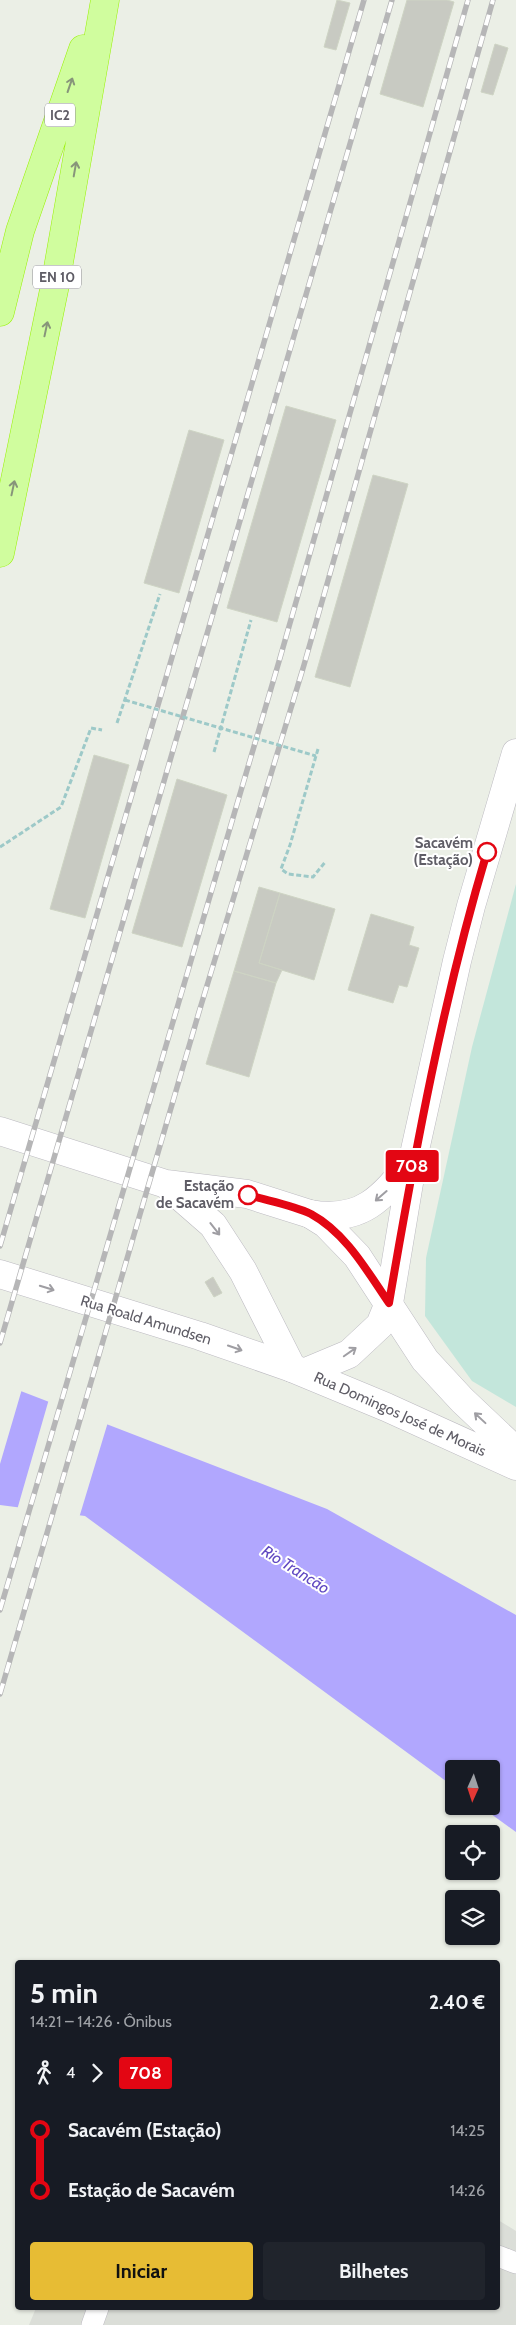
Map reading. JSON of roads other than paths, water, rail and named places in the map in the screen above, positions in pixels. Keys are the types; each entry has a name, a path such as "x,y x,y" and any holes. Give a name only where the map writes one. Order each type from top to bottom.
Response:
{"highway":[{"name":"IC2","path":"0,312 20,231 100,0"},
{"name":"EN 10","path":"0,553 55,285 105,0"}],"street":[{"name":"Rua Domingos José de Morais","path":"299,1370 350,1354 380,1325 389,1303 413,1159 468,915 516,753"},
{"path":"0,1131 166,1184 248,1194 310,1214 326,1224 357,1256 389,1303"},
{"name":"Rua Domingos José de Morais","path":"310,1214 339,1217 356,1213 374,1203 388,1191 413,1159"},
{"path":"166,1184 213,1225 243,1271 299,1370"},
{"name":"Rua Roald Amundsen","path":"0,1274 200,1336 299,1370"},
{"name":"Rua Domingos José de Morais","path":"389,1303 425,1360 462,1400 516,1451"},
{"name":"Rua Domingos José de Morais","path":"299,1370 516,1466"}],"lane":[{"path":"500,2257 516,2263"},
{"path":"92,2325 97,2310"}],"water":[{"name":"Rio Trancão","path":"0,1383 327,1509 516,1615 516,1832 492,1815 500,1815 500,1760 445,1760 445,1780 85,1516 0,1505"}],"railway":[{"path":"0,1246 364,0"},
{"path":"0,1343 392,0"},
{"path":"0,1610 280,658 468,0"},
{"path":"0,1694 199,1012 304,665 493,0"}],"place":[{"name":"Sacavém (Estação)","path":"487,852"},
{"name":"Estação de Sacavém","path":"248,1195"}]}
